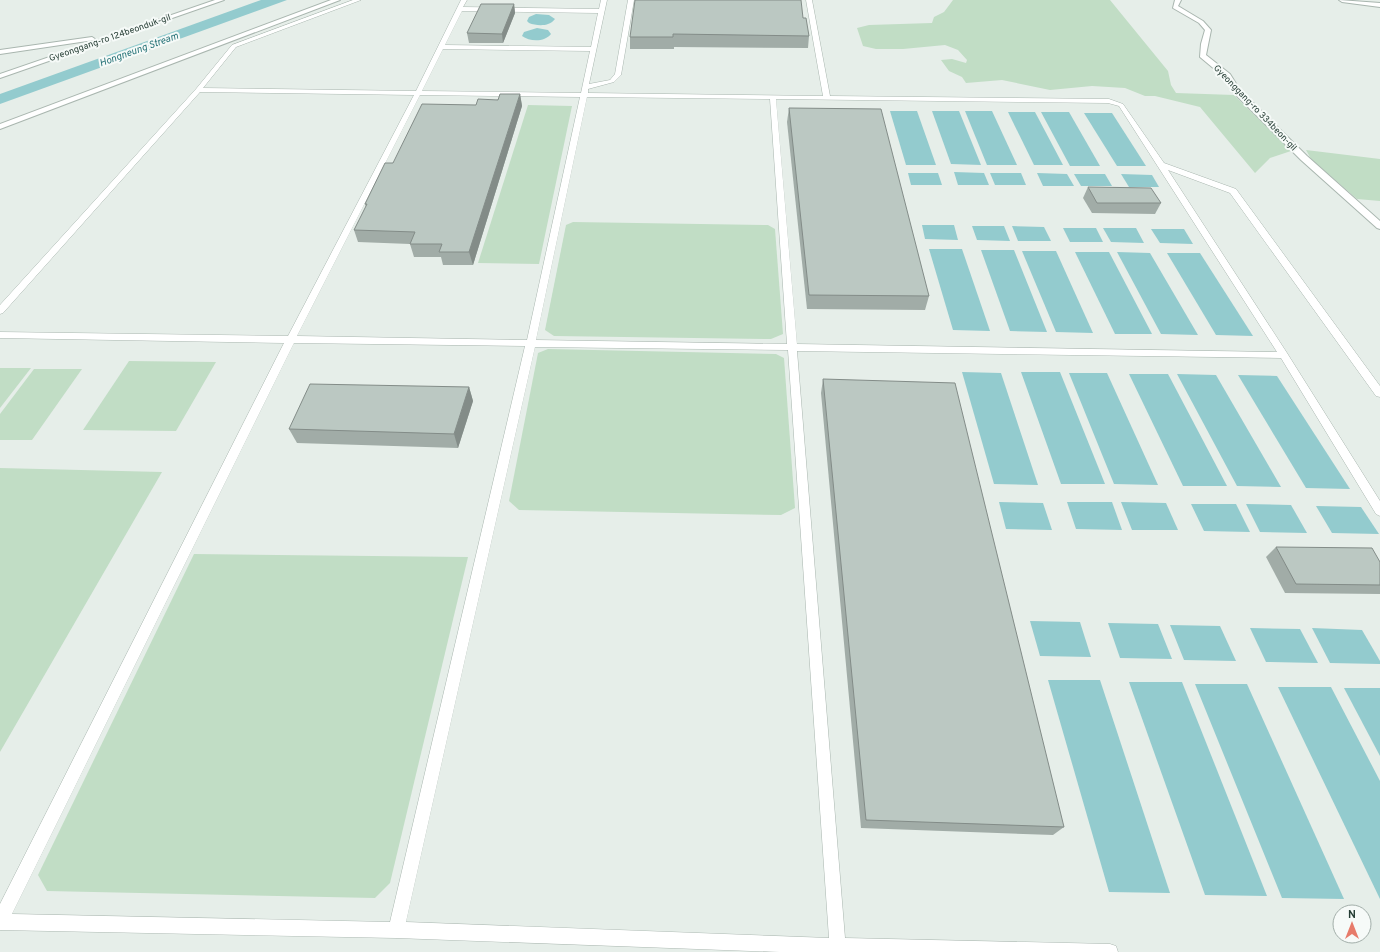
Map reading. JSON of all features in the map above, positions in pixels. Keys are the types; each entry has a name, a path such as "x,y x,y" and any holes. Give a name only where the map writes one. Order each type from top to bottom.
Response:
{"street":[{"name":"Gyeonggang-ro 124beonduk-gil","path":"0,76 221,0"},
{"path":"0,127 337,0"},
{"name":"Gyeonggang-ro 334beon-gil","path":"1178,0 1175,7 1201,22 1208,30 1202,56 1227,76 1237,92 1304,158 1380,226"},
{"path":"1342,0 1380,5"},
{"path":"0,52 119,35"}],"lane":[{"path":"0,311 198,90 234,46 358,0"},
{"path":"464,0 418,93 291,339 0,921 396,930 838,946 1110,952"},
{"path":"396,930 531,342 586,91 593,49 604,0"},
{"path":"586,91 612,81 618,75 631,0"},
{"path":"809,0 827,99"},
{"path":"459,9 602,11"},
{"path":"440,47 593,49"},
{"path":"198,90 418,93 586,91 773,98 1109,101 1121,105 1284,355 1380,511"},
{"path":"773,98 838,946"},
{"path":"1161,165 1234,191 1380,393"},
{"path":"0,335 792,346 1284,355"}],"green space":[{"path":"953,0 1110,0 1168,71 1171,85 1176,93 1234,95 1291,151 1270,158 1255,173 1200,107 1155,96 1145,96 1125,88 1092,86 1050,90 1002,80 966,83 962,77 949,71 941,60 952,59 966,63 967,60 958,50 945,45 903,49 876,49 863,46 857,28 869,25 932,23 934,17 944,12"},
{"path":"528,105 572,106 539,264 478,263"},
{"path":"1306,150 1380,159 1380,201 1357,199 1311,159"},
{"path":"573,222 768,225 775,229 783,334 771,339 554,336 545,330 566,225"},
{"path":"548,349 776,354 784,358 795,508 781,515 519,510 509,501 538,353"},
{"path":"129,361 216,362 176,431 83,430"},
{"path":"0,368 31,368 0,408"},
{"path":"34,369 82,369 32,440 0,440 0,414"},
{"path":"0,468 162,472 0,752"},
{"path":"194,554 468,557 390,883 375,898 47,891 38,875"}],"water":[{"name":"Hongneung Stream","path":"261,0 287,0 0,104 0,94"},
{"path":"536,14 549,15 555,19 546,25 532,24 527,21 529,17"},
{"path":"537,28 548,30 551,34 545,39 541,40 533,40 522,36 524,32"},
{"path":"890,111 917,111 936,165 906,165"},
{"path":"932,111 959,111 981,165 951,164"},
{"path":"965,111 992,111 1017,165 987,165"},
{"path":"1008,112 1035,112 1063,165 1034,165"},
{"path":"1041,112 1069,112 1100,166 1070,166"},
{"path":"1084,113 1112,113 1146,166 1117,166"},
{"path":"954,172 984,173 989,185 958,185"},
{"path":"908,173 938,173 942,185 911,185"},
{"path":"990,173 1021,173 1026,185 995,185"},
{"path":"1037,173 1067,174 1074,186 1043,186"},
{"path":"1074,174 1105,174 1112,186 1081,186"},
{"path":"1121,174 1152,175 1159,187 1129,187"},
{"path":"922,225 954,225 958,240 925,239"},
{"path":"972,226 1004,226 1010,241 977,240"},
{"path":"1012,226 1044,227 1051,241 1018,241"},
{"path":"1063,228 1096,228 1103,242 1070,242"},
{"path":"1103,228 1136,228 1144,243 1111,242"},
{"path":"1151,229 1184,229 1193,244 1160,243"},
{"path":"929,249 962,249 990,331 953,330"},
{"path":"981,250 1014,250 1047,332 1010,331"},
{"path":"1022,251 1056,251 1093,333 1056,332"},
{"path":"1075,252 1109,252 1152,334 1115,334"},
{"path":"1117,252 1150,253 1198,335 1161,334"},
{"path":"1167,253 1200,253 1253,336 1216,335"},
{"path":"962,372 1001,373 1038,485 994,484"},
{"path":"1021,372 1060,372 1105,484 1061,484"},
{"path":"1069,373 1107,373 1158,485 1114,484"},
{"path":"1129,374 1168,374 1227,486 1183,486"},
{"path":"1177,374 1216,375 1281,487 1237,486"},
{"path":"1238,375 1277,376 1350,489 1306,488"},
{"path":"999,502 1043,503 1052,530 1006,529"},
{"path":"1067,502 1112,502 1122,530 1076,529"},
{"path":"1121,502 1166,503 1178,530 1132,530"},
{"path":"1191,504 1236,504 1250,532 1204,531"},
{"path":"1246,504 1291,505 1307,533 1260,532"},
{"path":"1316,506 1361,507 1379,534 1332,533"},
{"path":"1030,621 1080,622 1091,657 1040,656"},
{"path":"1108,623 1158,624 1172,659 1120,658"},
{"path":"1170,625 1220,626 1236,661 1184,660"},
{"path":"1250,628 1300,629 1318,663 1266,662"},
{"path":"1312,628 1362,630 1380,661 1380,664 1330,663"},
{"path":"1048,680 1100,680 1170,893 1109,892"},
{"path":"1129,682 1182,682 1267,896 1205,895"},
{"path":"1195,684 1247,684 1344,899 1282,898"},
{"path":"1278,687 1331,687 1380,781 1380,899"},
{"path":"1344,688 1380,688 1380,756"}],"building":[{"path":"635,0 801,0 803,18 806,18 809,36 673,34 673,37 630,37"},
{"path":"481,4 514,4 502,34 467,33"},
{"path":"500,94 520,94 469,252 439,252 442,244 410,244 415,232 354,230 385,163 393,163 422,104 476,105 478,99 498,100"},
{"path":"789,108 881,109 929,296 809,295"},
{"path":"1088,187 1151,188 1161,203 1097,203"},
{"path":"823,379 955,383 1064,827 866,820"},
{"path":"310,384 469,387 454,434 289,429"},
{"path":"1276,547 1372,548 1380,562 1380,585 1296,584"}]}
